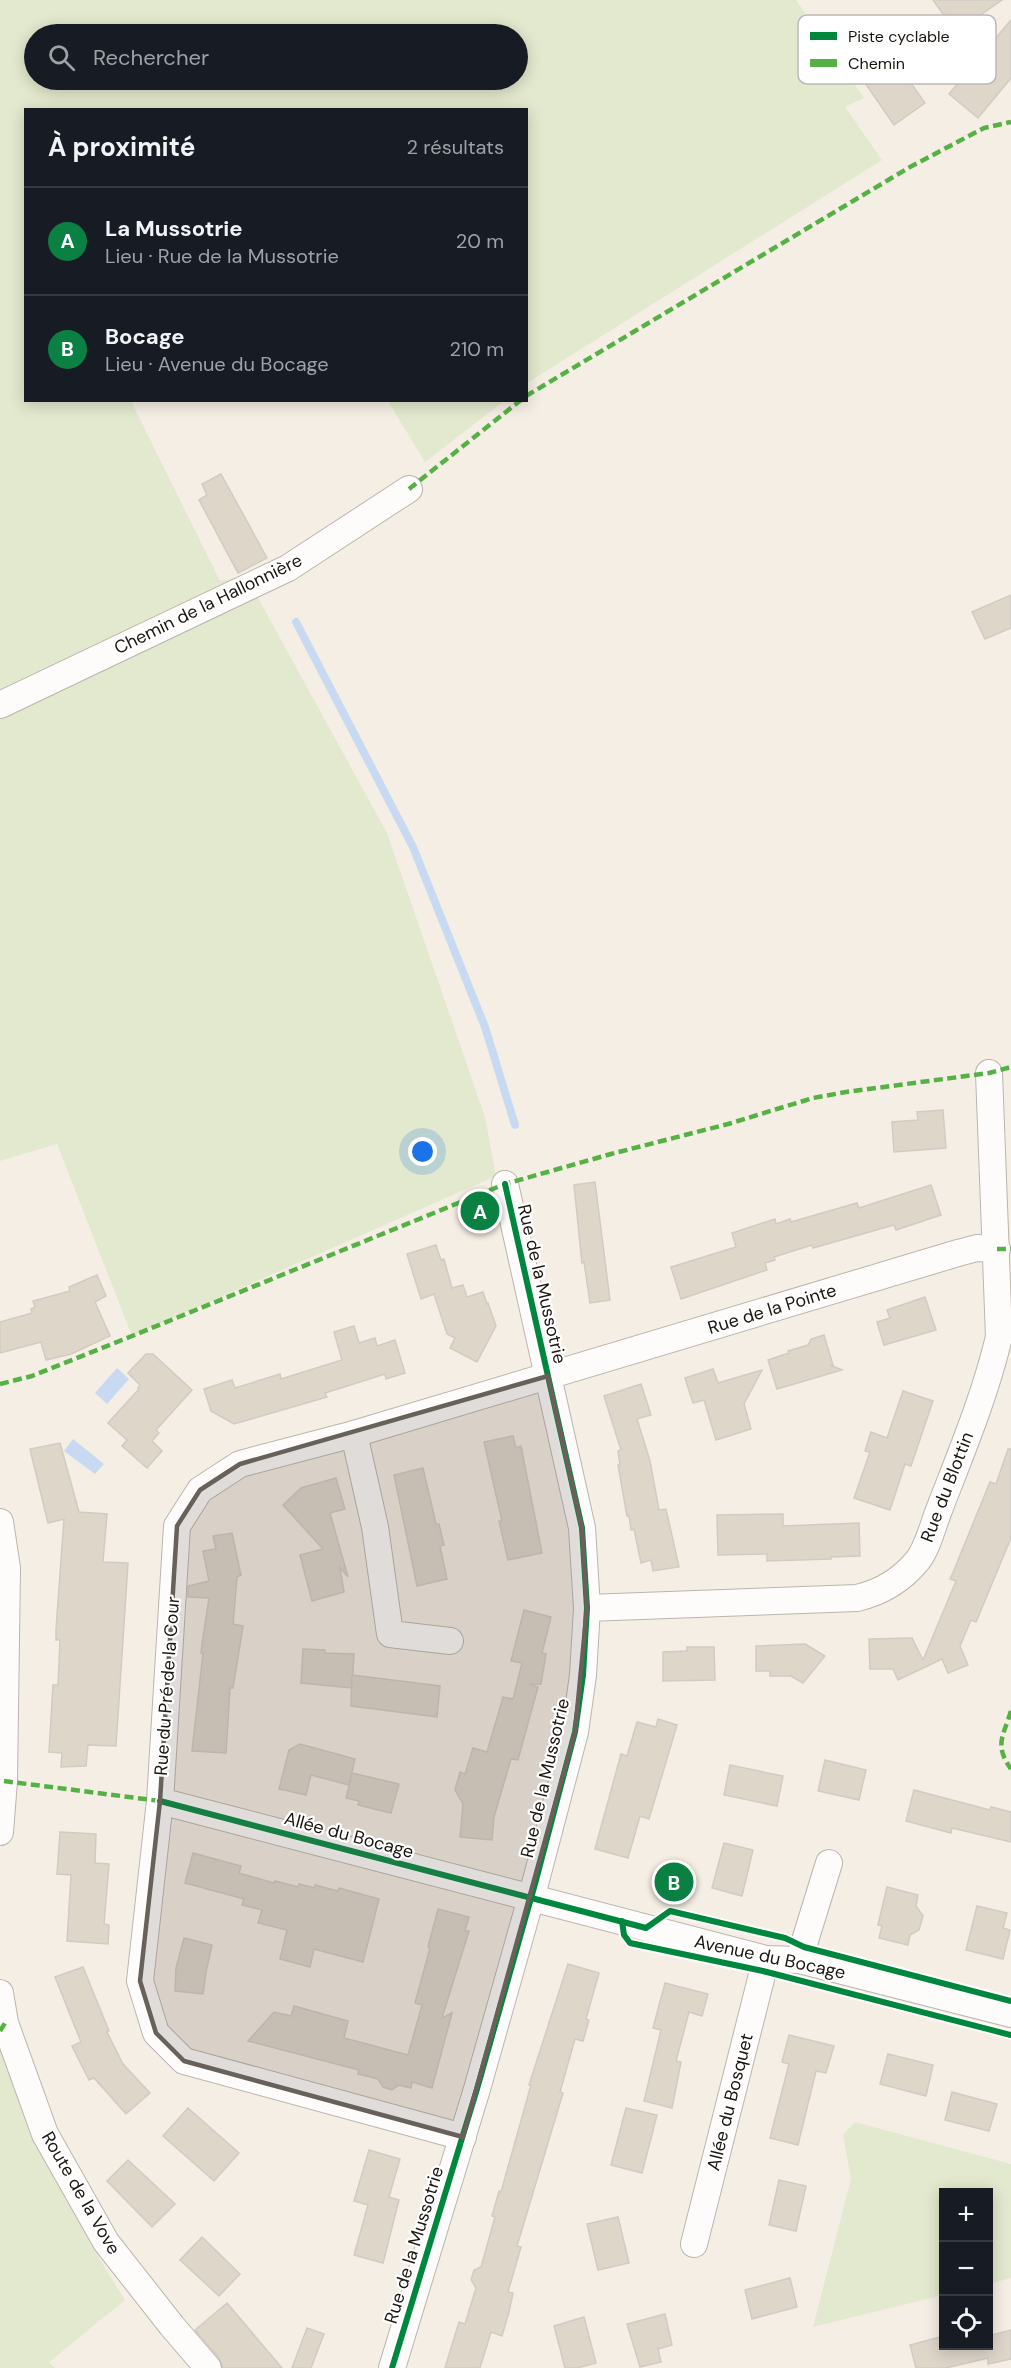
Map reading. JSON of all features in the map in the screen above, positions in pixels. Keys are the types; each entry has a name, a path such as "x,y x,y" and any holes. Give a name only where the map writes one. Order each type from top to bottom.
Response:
{"street":[{"name":"Chemin de la Hallonnière","path":"0,705 288,568 409,489"},
{"name":"Rue du Blottin","path":"587,1608 857,1598 875,1594 901,1579 920,1558 992,1368 999,1337 989,1073"},
{"name":"Rue de la Mussotrie","path":"392,2368 463,2137 530,1899 575,1732 583,1676 587,1608 582,1528 506,1184"},
{"name":"Rue de la Pointe","path":"548,1376 958,1253 977,1248 997,1248"},
{"name":"Rue du Pré de la Cour","path":"463,2137 184,2061 156,2033 140,1981 160,1801 177,1526 200,1490 240,1464 354,1434 548,1376"},
{"path":"354,1434 375,1527 390,1634 450,1641"},
{"path":"0,1522 7,1568 4,1781 0,1832"},
{"name":"Allée du Bocage","path":"160,1801 530,1899"},
{"path":"799,1960 829,1863"},
{"name":"Avenue du Bocage","path":"530,1899 766,1959 799,1960 1011,2014"},
{"name":"Allée du Bosquet","path":"694,2244 766,1959"},
{"name":"Route de la Vove","path":"0,1993 5,2023 45,2134 106,2242 208,2368"}],"highlighted area":[{"path":"548,1376 582,1528 587,1608 575,1732 463,2137 184,2061 156,2033 140,1981 160,1801 177,1526 200,1490 240,1464"}],"green space":[{"path":"0,0 796,0 806,15 798,15 798,84 854,84 864,98 845,107 882,160 528,382 528,108 24,108 24,402 131,402 220,581 246,576 387,833 485,1117 496,1176 132,1336 57,1144 0,1161"},
{"path":"389,402 503,402 425,462"},
{"path":"0,2042 41,2141 72,2206 125,2300 49,2362 55,2368 0,2368"},
{"path":"855,2122 1011,2164 1011,2278 993,2283 993,2188 939,2188 939,2296 813,2327 851,2179 843,2135"}],"water":[{"path":"117,1368 129,1379 107,1404 95,1393"},
{"path":"73,1439 104,1464 95,1474 64,1451"}],"building":[{"path":"933,0 1002,0 980,15 944,15"},
{"path":"1011,20 1011,78 978,118 949,94 957,84 996,84 996,38"},
{"path":"866,84 912,84 925,103 894,125"},
{"path":"221,474 267,558 238,573 199,500 207,495 202,484"},
{"path":"1011,595 1011,628 985,639 972,612"},
{"path":"943,1110 946,1148 894,1152 892,1122 918,1120 917,1112"},
{"path":"595,1182 610,1300 590,1303 584,1262 582,1263 574,1185"},
{"path":"931,1185 941,1215 896,1230 894,1225 813,1248 812,1245 774,1257 775,1260 765,1263 767,1270 681,1299 671,1267 736,1247 732,1233 775,1219 776,1224 790,1219 791,1222 857,1203 859,1208"},
{"path":"436,1245 441,1260 444,1259 452,1288 463,1285 467,1297 483,1292 488,1303 496,1326 477,1362 450,1348 455,1338 447,1334 434,1294 421,1299 407,1254"},
{"path":"97,1275 106,1296 95,1302 110,1336 71,1354 46,1360 41,1342 0,1353 0,1322 32,1313 31,1309 35,1307 33,1301 70,1291 69,1287"},
{"path":"925,1297 936,1330 884,1345 877,1322 890,1318 887,1310"},
{"path":"354,1326 359,1343 375,1338 377,1346 395,1340 405,1373 386,1379 385,1374 325,1393 327,1397 234,1424 211,1411 204,1389 232,1380 235,1388 280,1374 281,1379 342,1360 334,1332"},
{"path":"824,1335 833,1365 830,1365 842,1370 777,1389 768,1360 808,1345 811,1339"},
{"path":"146,1354 153,1354 192,1390 156,1430 159,1433 152,1441 162,1451 147,1468 122,1446 127,1440 108,1423 139,1389 140,1385 128,1373"},
{"path":"713,1369 718,1383 762,1370 744,1404 751,1429 716,1440 704,1400 693,1403 685,1378"},
{"path":"641,1384 651,1415 637,1419 650,1461 659,1510 666,1509 679,1567 653,1571 651,1560 641,1563 634,1529 631,1530 629,1516 627,1516 618,1465 620,1465 618,1451 621,1450 604,1396"},
{"path":"903,1391 933,1401 911,1466 905,1464 890,1510 854,1498 870,1452 865,1451 871,1432 887,1438"},
{"path":"513,1436 516,1448 521,1446 542,1553 508,1560 499,1521 502,1521 484,1442"},
{"path":"60,1443 79,1512 107,1514 103,1562 128,1563 116,1746 88,1745 86,1766 61,1767 62,1753 49,1752 53,1685 58,1685 60,1640 56,1640 56,1629 64,1519 48,1523 30,1449"},
{"path":"1008,1449 1011,1449 1011,1538 976,1622 971,1620 960,1646 968,1665 948,1673 942,1659 898,1680 893,1669 870,1669 869,1639 912,1638 923,1660 956,1581 950,1579 990,1482 996,1484"},
{"path":"423,1468 436,1524 439,1524 444,1545 440,1546 447,1579 417,1586 394,1475"},
{"path":"336,1478 345,1509 330,1513 348,1577 340,1568 344,1592 312,1601 300,1555 323,1549 283,1505 301,1488"},
{"path":"783,1514 783,1526 859,1523 860,1556 767,1561 767,1554 718,1555 717,1515"},
{"path":"232,1533 241,1575 237,1577 233,1624 243,1626 233,1688 230,1688 226,1753 192,1751 203,1653 201,1653 202,1644 209,1598 188,1597 188,1586 209,1581 203,1551 216,1549 213,1536"},
{"path":"524,1610 551,1617 542,1653 546,1654 541,1684 529,1684 538,1687 518,1760 511,1759 494,1817 492,1840 460,1837 463,1804 455,1790 460,1772 465,1774 473,1748 487,1752 503,1697 513,1699 522,1663 511,1661"},
{"path":"805,1644 825,1656 803,1683 791,1676 770,1676 770,1671 756,1671 756,1646"},
{"path":"687,1647 714,1647 715,1680 663,1681 663,1652 687,1651"},
{"path":"303,1649 325,1650 325,1653 354,1654 352,1688 301,1683"},
{"path":"352,1675 440,1686 437,1717 351,1706"},
{"path":"658,1719 677,1725 649,1819 640,1816 628,1858 595,1849 621,1754 627,1756 637,1722 656,1727"},
{"path":"300,1744 355,1759 349,1785 311,1775 306,1795 279,1789 289,1750"},
{"path":"825,1760 866,1770 859,1800 818,1791"},
{"path":"730,1765 783,1776 777,1806 724,1795"},
{"path":"352,1773 399,1784 391,1813 358,1805 359,1801 346,1798"},
{"path":"914,1790 990,1810 991,1807 1011,1812 1011,1842 952,1828 951,1833 906,1821"},
{"path":"60,1832 96,1834 95,1863 109,1864 104,1924 109,1925 108,1944 67,1941 71,1875 57,1874"},
{"path":"724,1843 753,1850 742,1896 712,1888"},
{"path":"193,1853 241,1866 239,1873 274,1883 275,1881 298,1887 299,1884 315,1888 315,1885 338,1891 339,1888 379,1899 363,1962 314,1949 310,1967 280,1959 287,1930 258,1923 262,1910 242,1905 244,1899 185,1883"},
{"path":"887,1887 918,1895 916,1906 923,1916 919,1930 910,1935 908,1945 879,1938 882,1926 878,1925"},
{"path":"977,1906 1007,1913 1003,1928 1010,1930 1003,1959 966,1950"},
{"path":"438,1909 469,1917 465,1931 469,1931 442,2018 452,2013 432,2088 412,2082 411,2088 399,2085 392,2090 383,2087 378,2079 358,2074 359,2070 248,2041 274,2012 291,2016 294,2006 348,2021 344,2038 408,2055 422,2005 415,2003"},
{"path":"184,1938 212,1945 203,1994 175,1991 176,1968"},
{"path":"568,1964 599,1973 586,2019 589,2020 583,2041 575,2039 560,2092 563,2093 517,2246 521,2247 508,2292 513,2293 502,2336 491,2332 480,2368 445,2368 459,2322 465,2324 476,2288 471,2280 474,2270 481,2267 495,2217 492,2216 499,2191 501,2192 531,2085 529,2085"},
{"path":"83,1967 109,2031 107,2032 123,2064 150,2093 126,2114 94,2078 89,2080 72,2046 81,2042 55,1977"},
{"path":"665,1983 708,1994 702,2016 689,2012 676,2061 681,2062 672,2108 644,2101 661,2030 653,2028"},
{"path":"789,2035 834,2046 826,2073 816,2071 798,2145 770,2138 789,2064 782,2062"},
{"path":"888,2054 933,2065 926,2096 880,2084"},
{"path":"952,2092 997,2104 989,2131 945,2120"},
{"path":"188,2108 239,2153 214,2181 163,2136"},
{"path":"626,2108 657,2115 642,2173 611,2165"},
{"path":"369,2150 400,2159 389,2197 399,2200 383,2263 354,2255 368,2205 354,2201"},
{"path":"128,2160 175,2204 152,2227 107,2181"},
{"path":"779,2180 806,2186 796,2231 769,2225"},
{"path":"618,2217 629,2263 598,2270 587,2224"},
{"path":"202,2237 240,2274 219,2296 180,2260"},
{"path":"790,2278 797,2307 752,2319 745,2290"},
{"path":"227,2303 282,2368 223,2368 219,2358 195,2330"},
{"path":"665,2314 672,2345 658,2349 661,2362 640,2367 627,2324"},
{"path":"584,2317 596,2363 577,2368 565,2368 554,2326"},
{"path":"307,2328 324,2334 311,2368 292,2368"},
{"path":"1011,2330 1011,2359 988,2364 988,2358 946,2368 916,2368 910,2345 939,2337 939,2350 993,2350 993,2335"}],"waterway":[{"path":"296,622 413,847 485,1027 515,1125"}],"marked path":[{"path":"528,395 910,167 984,128 1011,122"},
{"path":"409,489 518,402"},
{"path":"0,1384 32,1376 505,1184 728,1124 813,1098 989,1073 1011,1067"},
{"path":"997,1249 1011,1249"},
{"path":"1011,1711 1001,1747 1011,1769"},
{"path":"4,1781 160,1801"},
{"path":"0,2031 5,2023"}],"cycle path":[{"path":"392,2368 477,2089 535,1884 575,1732 583,1675 587,1608 582,1528 505,1184"},
{"path":"160,1801 646,1928 670,1911 785,1938 804,1947 1011,2001"},
{"path":"622,1921 624,1935 630,1943 763,1971 1011,2035"}],"place":[{"name":"La Mussotrie","path":"480,1211"},
{"name":"Bocage","path":"674,1882"}]}
